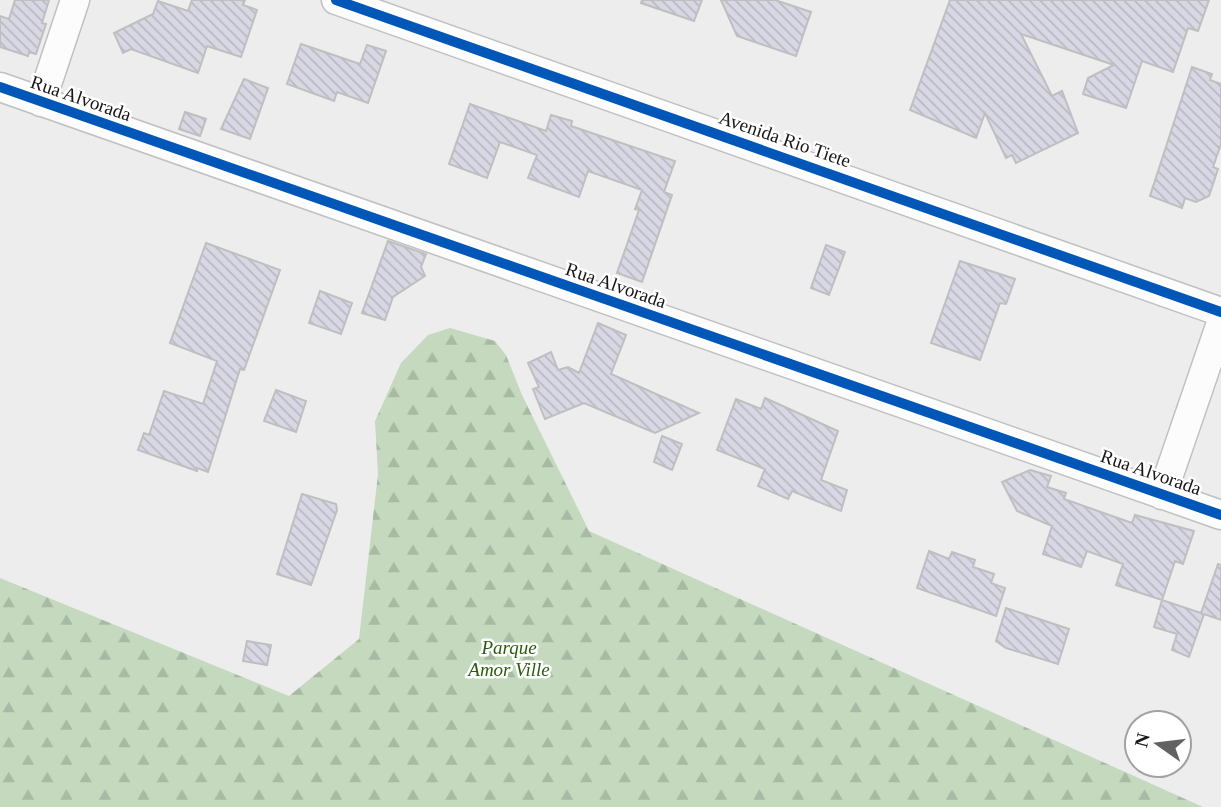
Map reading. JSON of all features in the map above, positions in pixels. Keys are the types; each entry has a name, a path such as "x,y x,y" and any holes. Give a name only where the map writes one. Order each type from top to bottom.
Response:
{"street":[{"path":"41,102 75,0"},
{"name":"Avenida Rio Tiete","path":"336,0 1221,312"},
{"name":"Rua Alvorada","path":"0,87 1221,515"},
{"path":"1162,495 1221,323"}],"green space":[{"name":"Parque Amor Ville","path":"450,328 495,341 506,355 522,395 589,531 1123,771 1123,779 1141,779 1203,807 0,807 0,578 289,696 359,639 378,474 375,421 401,363 428,335"}],"building":[{"path":"15,0 49,0 42,23 46,24 36,54 29,52 28,56 0,47 0,16 9,19"},
{"path":"192,0 245,0 243,5 257,10 241,57 207,46 198,73 131,49 123,53 114,33 153,14 158,1 188,11"},
{"path":"642,0 702,0 694,21 641,3"},
{"path":"721,0 775,0 811,12 796,56 737,36"},
{"path":"950,0 1209,0 1198,31 1188,28 1173,72 1142,61 1126,108 1083,94 1088,78 1114,65 1021,34 1052,96 1062,91 1078,133 1016,163 1012,155 1006,158 985,113 976,138 910,110"},
{"path":"301,44 360,64 367,45 386,51 368,103 337,92 334,101 287,84"},
{"path":"1192,67 1212,74 1210,80 1221,84 1221,144 1213,167 1218,169 1209,196 1196,202 1185,198 1182,208 1150,196"},
{"path":"244,79 268,88 250,139 221,129"},
{"path":"470,104 546,131 551,115 572,121 571,126 675,161 664,192 672,195 642,282 617,273 639,210 635,209 642,190 588,171 579,197 528,178 537,155 500,142 487,178 449,164"},
{"path":"185,112 206,119 200,136 179,129"},
{"path":"388,241 426,254 421,267 425,276 393,297 385,320 362,313"},
{"path":"206,243 280,270 244,370 240,369 208,472 197,468 197,471 138,450 144,433 149,435 164,391 203,404 217,361 170,343"},
{"path":"826,245 845,252 829,295 811,288"},
{"path":"960,261 1015,279 1006,304 1000,303 980,360 931,343"},
{"path":"320,291 352,303 341,334 309,323"},
{"path":"598,323 626,335 611,374 699,413 655,433 584,403 545,419 533,389 539,387 528,363 551,352 558,370 568,367 579,373"},
{"path":"276,390 306,401 296,432 264,421"},
{"path":"765,398 838,431 821,480 847,490 841,511 792,491 788,499 758,486 765,469 717,450 736,399 761,409"},
{"path":"662,436 682,444 672,470 654,462"},
{"path":"1030,470 1051,476 1047,487 1066,493 1064,499 1132,523 1135,515 1194,531 1183,564 1175,561 1162,600 1116,585 1123,564 1087,551 1081,567 1043,554 1052,526 1017,511 1002,482"},
{"path":"302,494 336,504 337,510 311,585 277,574"},
{"path":"929,551 949,559 952,552 975,560 973,567 994,574 991,583 1005,588 996,616 917,588"},
{"path":"1218,564 1221,565 1221,620 1204,614 1189,657 1172,650 1177,634 1154,627 1162,600 1201,613"},
{"path":"1006,608 1069,629 1058,664 1006,648 996,641"},
{"path":"247,641 271,645 267,665 243,661"}],"cycle path":[{"path":"336,0 1221,312"},
{"path":"0,87 1221,515"}]}
